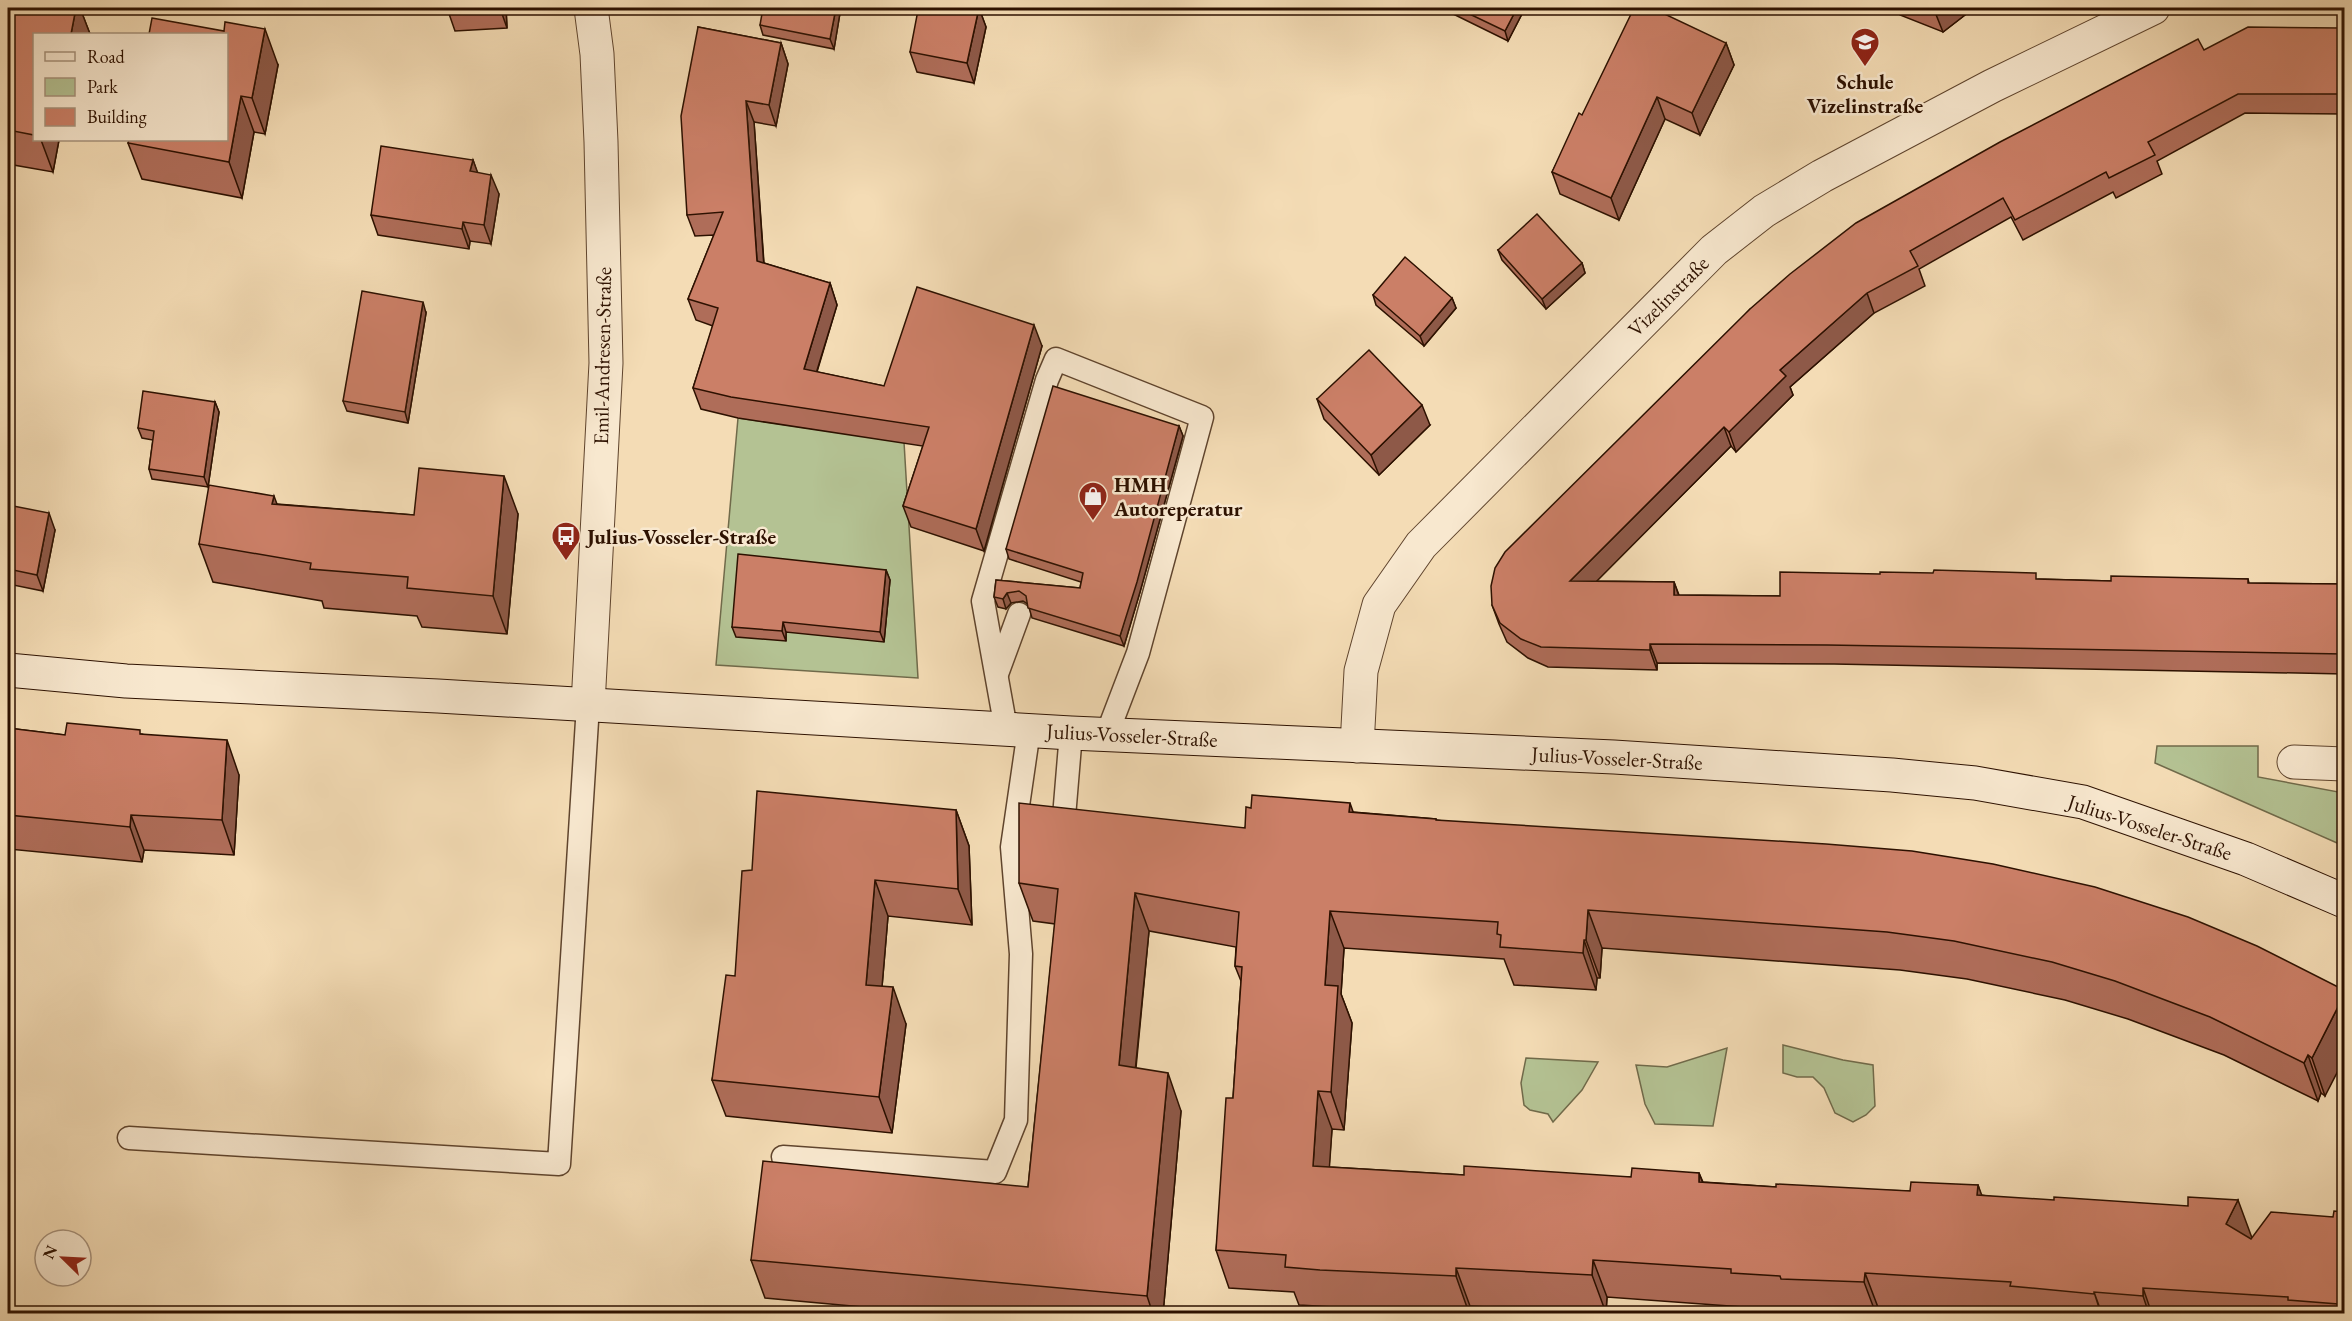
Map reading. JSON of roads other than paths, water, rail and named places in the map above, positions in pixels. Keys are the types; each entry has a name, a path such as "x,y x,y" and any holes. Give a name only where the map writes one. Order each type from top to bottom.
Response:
{"street":[{"name":"Emil-Andresen-Straße","path":"588,705 606,363 601,142 597,54 591,8"},
{"name":"Vizelinstraße","path":"1357,746 1361,671 1379,605 1421,545 1714,250 1764,211 1822,176 1992,86 2153,8"},
{"name":"Julius-Vosseler-Straße","path":"8,670 126,681 1071,733 1614,757 1892,775 1975,783 2083,802 2246,859 2344,901"},
{"path":"2294,762 2344,764"}],"lane":[{"path":"783,1157 995,1172 1016,1120 1021,954 1012,847 1018,730 997,675 983,602 1047,380 1056,359 1202,417 1138,653 1107,734"},
{"path":"997,675 1019,614"},
{"path":"129,1138 559,1164 588,705"},
{"path":"1063,829 1071,733"}],"place":[{"name":"Schule Vizelinstraße","path":"1865,68"},
{"name":"HMH Autoreperatur","path":"1093,522"},
{"name":"Julius-Vosseler-Straße","path":"566,562"}]}
